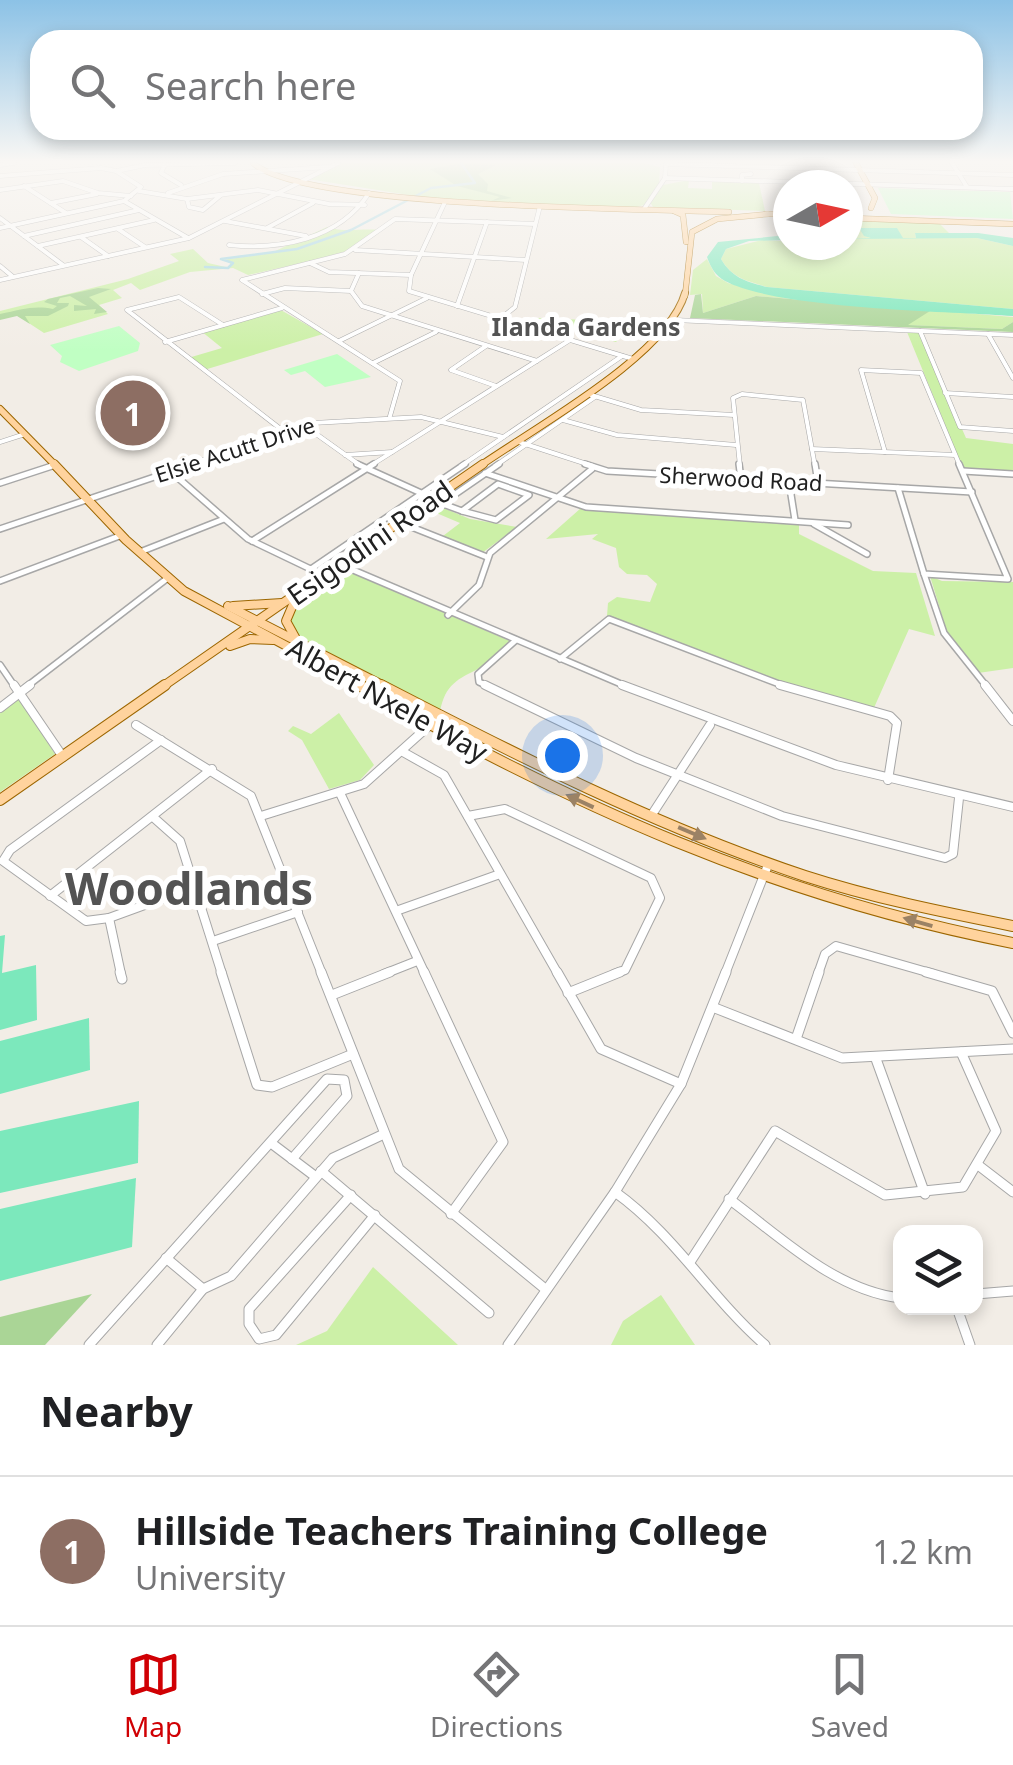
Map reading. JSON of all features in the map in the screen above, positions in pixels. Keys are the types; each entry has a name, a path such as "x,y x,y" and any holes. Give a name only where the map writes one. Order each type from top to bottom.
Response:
{"main road":[{"path":"684,226 690,251"},
{"path":"692,226 692,230"},
{"path":"686,242 699,226"},
{"path":"692,230 702,226"},
{"name":"Esigodini Road","path":"0,800 633,359 674,320 690,288 692,230"},
{"name":"Albert Nxele Way","path":"0,409 167,576 430,725 577,800 762,879 953,932 1013,942"},
{"path":"298,593 286,621 301,644"},
{"path":"222,647 234,624 226,608 286,602"},
{"name":"Albert Nxele Way","path":"255,624 650,816 768,865 938,912 1013,926"},
{"path":"222,647 250,639 280,641"}],"street":[{"path":"0,228 11,226 64,266"},
{"path":"24,236 69,226"},
{"path":"38,246 130,226"},
{"path":"165,226 188,238"},
{"path":"0,280 147,249 188,238 212,226"},
{"path":"254,226 306,236"},
{"path":"266,228 270,226"},
{"path":"229,245 274,248 325,226"},
{"path":"385,226 354,250 243,278 261,294 401,383 390,416"},
{"path":"435,226 411,275 408,290 633,359"},
{"path":"457,306 486,226"},
{"path":"500,319 516,307 535,226"},
{"path":"117,229 147,249"},
{"path":"80,237 109,257"},
{"path":"354,250 526,260"},
{"path":"310,263 326,272 411,275"},
{"path":"0,266 13,277"},
{"path":"351,291 359,274"},
{"path":"261,294 285,288 351,291"},
{"path":"351,291 362,306 537,361"},
{"path":"223,325 179,296 130,308 129,314 283,430"},
{"path":"338,342 427,298"},
{"path":"165,342 283,308"},
{"path":"674,320 1013,335"},
{"path":"373,363 437,331"},
{"path":"920,331 961,428 1013,431"},
{"path":"988,334 1013,378"},
{"path":"252,542 570,340"},
{"path":"486,346 451,370 497,386"},
{"path":"312,569 622,356"},
{"path":"885,452 861,371 924,375 1010,579 924,574"},
{"path":"585,393 642,410 734,415"},
{"path":"945,393 1013,397"},
{"path":"741,479 732,398 742,394 801,398 818,483"},
{"path":"410,526 594,396"},
{"name":"Elsie Acutt Drive","path":"0,528 304,425 390,416 442,420 502,437"},
{"path":"562,420 626,437 736,445"},
{"path":"304,425 366,470 421,493"},
{"path":"0,442 25,434"},
{"name":"Sherwood Road","path":"516,442 593,469 972,492"},
{"path":"812,449 956,456"},
{"path":"344,454 394,452"},
{"path":"0,483 56,465"},
{"path":"448,615 479,584 487,557 593,469"},
{"path":"169,470 252,542 323,575"},
{"path":"963,471 1013,474"},
{"path":"485,474 556,500 614,510 848,525"},
{"path":"789,482 795,520"},
{"path":"442,503 461,512 496,520 529,495 498,484 461,512"},
{"path":"898,488 944,633 1013,721"},
{"path":"140,552 224,518"},
{"path":"808,521 867,554"},
{"path":"399,522 487,557"},
{"path":"0,581 123,535"},
{"path":"339,564 448,615 516,640 710,725 808,760 959,798 1013,807"},
{"path":"0,708 167,576"},
{"path":"560,659 603,620 609,619 706,660 827,701 890,716 896,723 888,780"},
{"path":"516,640 478,674 479,682 677,776 782,816 941,858 953,854 959,798"},
{"path":"0,665 63,757"},
{"path":"262,816 364,784 441,715"},
{"path":"136,725 247,792 262,816 399,1169 544,1288"},
{"path":"650,816 710,725"},
{"path":"161,740 5,854 4,863 80,920 109,918 194,886"},
{"path":"403,752 443,774 603,1051 681,1084"},
{"path":"50,896 212,769"},
{"path":"340,793 503,1142 450,1214"},
{"path":"468,816 505,809 658,886 660,898 626,970 568,993"},
{"path":"152,817 180,842 257,1085 272,1087 353,1054"},
{"path":"508,1345 544,1288 615,1192 681,1084 768,865"},
{"path":"396,912 500,874"},
{"path":"213,941 298,912"},
{"path":"109,918 122,979"},
{"path":"796,1039 825,954 836,946 992,991 1013,1033"},
{"path":"332,995 417,961"},
{"path":"714,1008 842,1058 1013,1049"},
{"path":"690,1262 775,1131 882,1194 925,1194 963,1187 996,1131 961,1052"},
{"path":"876,1058 925,1194"},
{"path":"89,1345 326,1080 344,1080 348,1096 292,1159"},
{"path":"157,1345 203,1289 231,1276 337,1154 384,1134"},
{"path":"271,1142 350,1194 488,1313"},
{"path":"978,1165 1013,1192"},
{"path":"615,1192 652,1217 730,1314 765,1345"},
{"path":"350,1194 249,1309 249,1324 259,1339 276,1335 376,1215"},
{"path":"729,1199 858,1288 893,1298"},
{"path":"166,1258 203,1289"},
{"path":"983,1293 1013,1291"},
{"path":"960,1315 970,1345"}],"green space":[{"path":"863,226 942,226 949,233 915,233 916,238 977,238 1013,246 1013,309 767,287 735,275 721,259 726,249 773,241 773,260 863,260"},
{"path":"327,227 379,230 353,249 248,275 233,268 190,272 140,290 131,283 113,290 122,298 99,305 108,314 44,333 18,316 0,316 0,311 128,279 179,261 170,254 193,249 208,263 230,268 230,261 222,260 271,253"},
{"path":"863,228 897,228 903,238 916,238 915,233 978,233 1013,238 1013,246 977,238 863,239 871,238 864,236"},
{"path":"773,236 773,240 749,241 726,249 721,259 741,278 767,287 1013,309 1013,316 822,303 750,290 725,281 714,271 707,257 718,242"},
{"path":"707,259 716,276 728,283 786,298 1013,317 1013,322 1002,329 906,325 929,311 756,296 703,313 702,294 690,295 693,270"},
{"path":"98,288 111,289 89,297 107,312 74,311 74,305 87,306 70,296 57,303 69,303 68,306 48,316 25,316 30,324 17,316 0,320 0,314 53,309 57,306 44,302"},
{"path":"701,294 703,313 756,296 930,311 908,325 1002,329 1013,322 1013,332 690,318 695,295"},
{"path":"279,309 323,334 204,370 188,358 222,348 201,331"},
{"path":"535,319 634,322 616,342"},
{"path":"119,326 140,343 138,351 79,371 60,362 62,356 50,345"},
{"path":"907,332 919,332 966,438 1013,444 1013,473 964,471"},
{"path":"337,354 371,377 325,387 305,371 291,375 284,370"},
{"path":"441,507 470,519 517,527 482,553 443,536 460,523 434,512"},
{"path":"581,508 799,522 799,534 873,571 916,573 935,636 909,629 873,710 827,700 706,657 607,616 608,603 617,597 650,602 657,584 647,575 627,574 619,567 616,548 592,539 598,534 546,539"},
{"path":"340,568 510,641 484,665 454,684 445,695 440,712 297,636 289,620 297,601"},
{"path":"930,576 942,581 1013,582 1013,668 978,673 947,632"},
{"path":"19,698 55,754 0,792 0,711"},
{"path":"339,713 374,765 360,780 329,789 302,740 288,731 293,726 311,734"},
{"path":"5,935 2,973 36,965 37,1020 0,1030 0,936"},
{"path":"89,1018 90,1070 0,1094 0,1041"},
{"path":"139,1101 138,1163 0,1193 0,1131"},
{"path":"136,1178 132,1247 0,1281 0,1209"},
{"path":"373,1267 458,1345 296,1345 327,1331"},
{"path":"92,1294 45,1345 0,1345 0,1317"},
{"path":"661,1295 695,1345 611,1345 623,1321"}],"waterway":[{"path":"205,267 228,268 233,263 221,259 297,249 359,226"}],"place":[{"name":"Hillside Teachers Training College","path":"133,413"}],"district":[{"name":"Ilanda Gardens","path":"586,327"},
{"name":"Woodlands","path":"189,889"}]}
